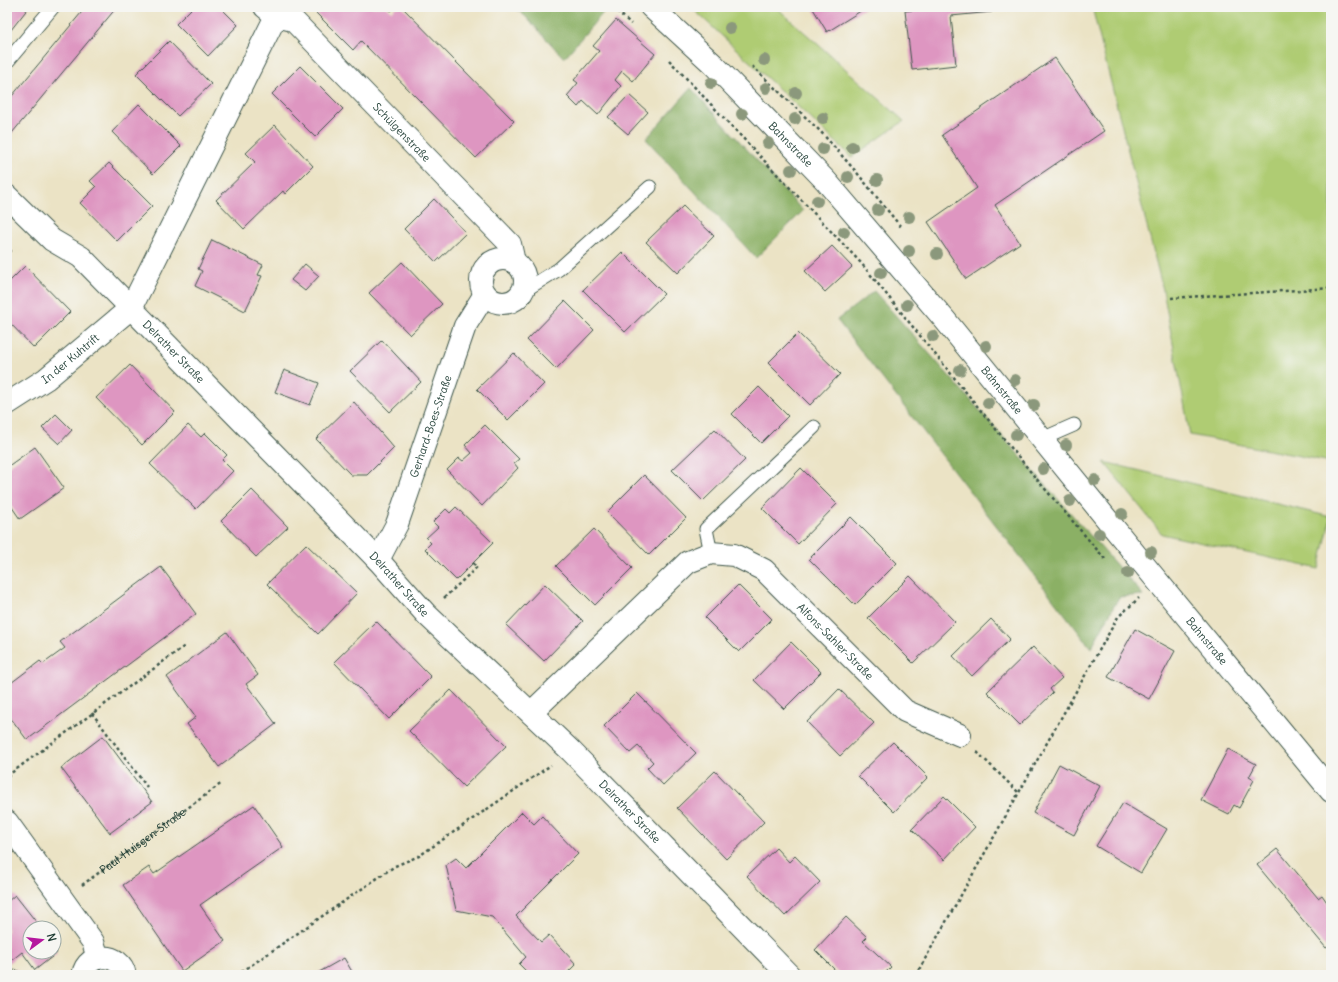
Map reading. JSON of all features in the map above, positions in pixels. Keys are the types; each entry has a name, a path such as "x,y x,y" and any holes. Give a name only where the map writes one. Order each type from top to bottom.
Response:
{"street":[{"name":"Bahnstraße","path":"651,7 714,65 826,182 945,320 1331,791"},
{"name":"Schülgenstraße","path":"131,308 270,12 293,20 510,244 514,262"},
{"name":"Delrather Straße","path":"7,196 52,240 81,257 378,560 426,614 571,751 790,975"},
{"path":"500,260 514,262 523,272 524,279 522,292 517,298 504,303 496,302 485,294 482,287 481,280 486,266 492,262 500,260"},
{"name":"Gerhard-Boes-Straße","path":"378,560 397,524 465,326 485,294"},
{"name":"In der Kuhtrift","path":"7,404 46,379 131,308"},
{"name":"Alfons-Sahler-Straße","path":"531,713 688,562 711,553 734,555 764,570 905,711 960,735"},
{"path":"7,822 93,942 98,958"},
{"path":"83,975 86,966 98,958 112,958 122,967 125,975"}],"lane":[{"path":"7,62 53,7"},
{"path":"522,292 559,269 650,187"},
{"path":"1042,439 1074,425"},
{"path":"711,553 706,528 814,427"}],"path":[{"path":"613,7 635,28"},
{"path":"668,59 861,263 1034,476 1109,565"},
{"path":"1171,298 1331,288"},
{"path":"426,614 477,567 473,563"},
{"path":"916,975 1118,617 1143,595"},
{"path":"7,776 186,645"},
{"path":"92,714 147,787"},
{"path":"960,735 1019,793"},
{"path":"238,975 395,866 419,856 571,751"},
{"name":"Paul-Huisgen-Straße","path":"63,899 222,783"}],"green space":[{"path":"514,7 608,7 564,58 525,16"},
{"path":"691,7 776,7 904,121 852,157"},
{"path":"1092,7 1331,7 1331,462 1190,435 1163,290"},
{"path":"691,88 803,211 756,258 646,139"},
{"path":"874,291 1143,595 1119,597 1091,648 837,320"},
{"path":"1104,462 1331,517 1319,569 1162,534"}],"building":[{"path":"7,7 29,7 7,35"},
{"path":"86,7 117,7 7,139 7,102"},
{"path":"193,7 220,7 238,25 208,56 176,24"},
{"path":"310,7 387,7 391,11 396,7 402,7 514,121 476,158 361,41 353,50"},
{"path":"812,7 867,7 827,32"},
{"path":"943,7 992,7 992,12 951,16 956,65 912,70 905,11"},
{"path":"616,20 655,54 633,81 622,71 615,80 621,86 598,115 583,101 578,107 567,96 578,83 574,80 599,51 593,46"},
{"path":"169,41 211,84 178,116 136,74"},
{"path":"1055,58 1104,131 995,205 1020,243 966,279 928,222 977,188 942,135"},
{"path":"300,66 343,109 315,137 272,94"},
{"path":"629,95 648,112 628,134 608,117"},
{"path":"139,104 181,146 153,174 112,132"},
{"path":"275,125 313,166 285,194 283,191 244,229 216,200 255,162 246,153"},
{"path":"109,163 152,206 117,241 80,203 96,187 90,181"},
{"path":"434,199 466,233 436,262 404,229"},
{"path":"683,206 714,236 678,273 646,242"},
{"path":"212,240 263,265 258,275 262,276 245,311 195,286 202,271 198,269"},
{"path":"7,246 12,251 7,255"},
{"path":"832,246 852,267 825,292 805,271"},
{"path":"622,252 664,294 625,332 583,290"},
{"path":"402,262 442,304 410,335 369,293"},
{"path":"305,264 319,276 305,291 291,280"},
{"path":"25,266 70,312 34,348 7,320 7,284"},
{"path":"565,301 594,330 556,369 527,340"},
{"path":"798,333 840,374 810,405 768,363"},
{"path":"382,340 421,382 390,412 350,371"},
{"path":"514,353 544,384 508,420 477,389"},
{"path":"130,365 175,412 142,445 96,398"},
{"path":"284,370 319,383 310,405 275,392"},
{"path":"759,387 788,416 761,443 732,414"},
{"path":"354,402 394,448 367,475 351,475 316,439"},
{"path":"56,414 72,430 59,444 42,428"},
{"path":"188,425 201,437 205,433 227,455 222,460 233,471 196,509 150,464"},
{"path":"485,425 519,459 514,463 518,468 482,506 447,470 459,458 463,461 472,453 465,445"},
{"path":"715,429 745,460 703,501 672,470"},
{"path":"35,447 64,488 20,519 7,500 7,467"},
{"path":"801,468 837,504 798,544 762,508"},
{"path":"644,475 686,518 649,555 607,512"},
{"path":"252,490 288,527 256,557 221,521"},
{"path":"456,507 493,543 456,580 425,549 431,543 426,538 438,527 433,522 446,509 450,513"},
{"path":"851,517 897,563 855,605 809,559"},
{"path":"594,529 632,568 595,605 556,566"},
{"path":"306,544 357,593 318,634 267,584"},
{"path":"161,567 196,614 27,740 7,713 7,686 40,661 43,664 65,648 60,642"},
{"path":"910,576 955,622 913,663 868,618"},
{"path":"545,584 583,621 544,661 506,625"},
{"path":"738,585 772,619 739,652 705,618"},
{"path":"991,619 1010,639 972,676 953,656"},
{"path":"376,621 431,677 389,719 334,662"},
{"path":"1135,629 1175,651 1149,699 1108,677"},
{"path":"227,632 258,675 246,684 276,724 219,767 187,724 196,717 167,677"},
{"path":"791,642 821,672 784,709 754,680"},
{"path":"1033,647 1062,678 1050,689 1053,693 1020,725 987,692"},
{"path":"839,689 874,723 840,756 807,722"},
{"path":"451,690 506,746 464,787 409,731"},
{"path":"637,693 696,753 663,785 647,768 653,762 638,746 630,753 604,726"},
{"path":"103,736 152,802 110,833 61,768"},
{"path":"893,742 928,777 894,812 858,776"},
{"path":"1228,749 1256,764 1249,777 1254,780 1239,808 1234,805 1229,814 1201,800"},
{"path":"1059,764 1100,786 1074,835 1033,813"},
{"path":"715,771 764,822 726,859 677,808"},
{"path":"944,796 975,827 944,860 912,829"},
{"path":"1123,803 1167,829 1141,873 1096,846"},
{"path":"254,805 283,847 200,905 225,941 182,971 123,885 149,867 154,874"},
{"path":"522,812 534,824 542,816 578,854 516,916 541,942 549,935 576,964 565,975 530,975 519,964 526,957 492,917 456,910 446,865 456,858 466,868"},
{"path":"776,848 789,862 795,856 820,882 785,916 747,876"},
{"path":"1277,849 1318,898 1322,895 1331,908 1331,945 1326,948 1257,865"},
{"path":"15,895 35,920 22,920 22,952 7,964 7,902"},
{"path":"846,917 867,937 863,941 891,967 883,975 840,975 815,950"},
{"path":"344,958 354,975 314,975"},
{"path":"28,960 48,960 35,970"},
{"path":"16,969 21,975 8,975"}]}
